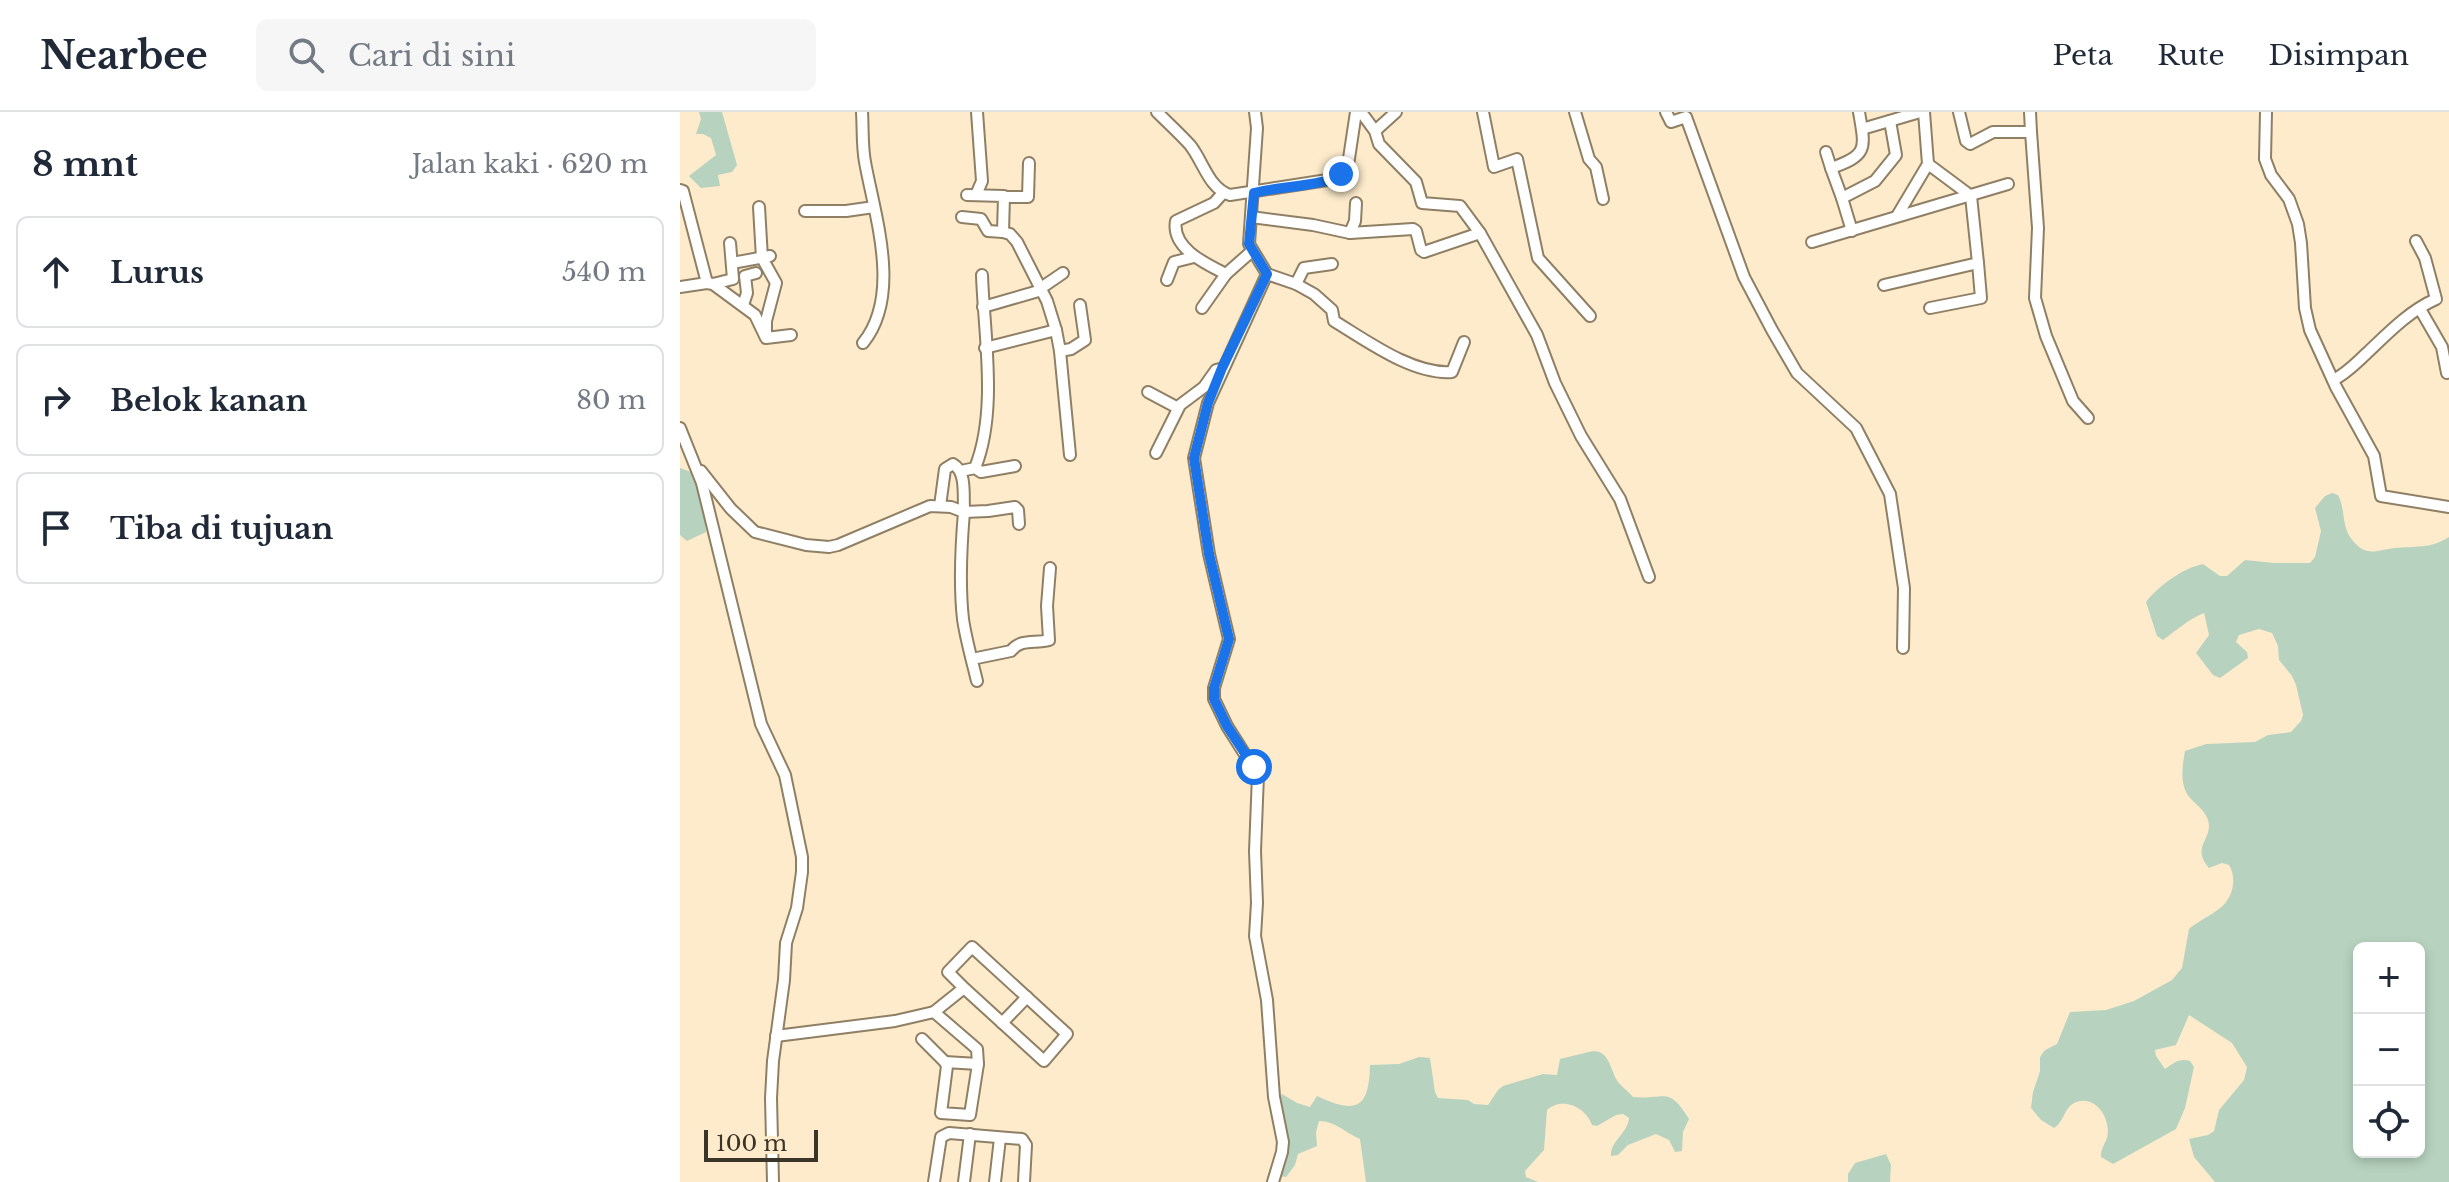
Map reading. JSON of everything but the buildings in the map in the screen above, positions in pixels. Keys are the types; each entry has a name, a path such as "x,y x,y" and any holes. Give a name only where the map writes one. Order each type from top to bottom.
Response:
{"street":[{"path":"862,112 864,157 883,258 881,299 873,329 863,343"},
{"path":"977,112 982,182 971,195 1028,197 1029,163"},
{"path":"1157,112 1191,146 1215,186 1230,195 1329,181 1341,174 1348,165 1358,112"},
{"path":"1255,112 1257,128 1249,244 1267,274 1314,294 1332,310 1334,321 1425,369 1439,373 1452,372 1464,342"},
{"path":"1358,112 1375,131 1379,144 1416,182 1422,203 1460,206 1480,233 1537,335 1555,383 1581,436 1620,499 1649,577"},
{"path":"1375,131 1396,112"},
{"path":"1483,112 1494,167 1517,159 1538,258 1590,316"},
{"path":"1575,112 1589,159 1596,167 1603,199"},
{"path":"1666,112 1671,122 1686,117 1744,277 1794,369 1854,425 1887,487 1894,510 1904,588 1903,648"},
{"path":"1831,168 1851,162 1858,156 1864,143 1859,112"},
{"path":"1862,129 1922,112 1928,164 1897,216"},
{"path":"1959,112 1966,141 1970,144 1993,132 2031,132"},
{"path":"2030,112 2038,228 2035,298 2046,336 2073,401 2088,418"},
{"path":"2266,112 2265,159 2289,199 2298,224 2305,308 2310,330 2374,456 2382,497 2449,507"},
{"path":"1842,198 1871,185 1896,155 1890,121"},
{"path":"1826,152 1852,231"},
{"path":"1928,164 1971,196 1981,298 1930,308"},
{"path":"1812,242 2008,184"},
{"path":"680,190 683,191 710,284 755,315 766,338"},
{"path":"1223,193 1214,203 1175,223 1176,232 1194,257 1226,274"},
{"path":"1003,232 1005,197"},
{"path":"1350,233 1356,217 1356,203"},
{"path":"759,207 766,257 776,283 766,321 766,338"},
{"path":"805,211 874,207"},
{"path":"962,217 981,219 988,231 1003,232 1013,237 1042,289 1060,351 1070,455"},
{"path":"1251,217 1350,233 1413,229 1424,252 1480,233"},
{"path":"2333,380 2349,370 2395,326 2436,298 2425,258 2416,241"},
{"path":"680,287 733,279 730,243"},
{"path":"1202,308 1226,274 1252,251"},
{"path":"732,263 766,257"},
{"path":"1167,280 1174,262 1194,257"},
{"path":"1884,285 1978,263"},
{"path":"1296,284 1304,268 1332,264"},
{"path":"743,305 747,293 745,276 756,273"},
{"path":"983,307 1042,289 1063,273"},
{"path":"1267,274 1222,368 1204,417 1194,468 1209,554 1229,639 1214,688 1214,699 1258,775 1255,936 1267,1000 1274,1097 1283,1142 1273,1182"},
{"path":"975,468 984,433 988,381 982,275"},
{"path":"1060,351 1071,349 1085,340 1080,305"},
{"path":"2420,309 2442,347 2447,373"},
{"path":"985,348 1056,330"},
{"path":"766,338 791,335"},
{"path":"1156,453 1178,408 1204,387 1216,370 1222,368"},
{"path":"1148,392 1178,408"},
{"path":"680,428 697,466 761,724 785,775 802,857 797,908 786,943 776,1036 771,1098 773,1182"},
{"path":"940,506 945,469 951,464 961,471 975,468 981,472 1015,466"},
{"path":"697,466 731,509 755,532 806,545 838,545 926,508 940,506 964,512 1015,507 1019,524"},
{"path":"961,471 964,512 961,595 963,621 977,681"},
{"path":"972,659 1011,651 1022,642 1049,640 1047,606 1050,568"},
{"path":"972,947 1067,1034 1044,1061 964,988 948,972 972,947"},
{"path":"776,1036 895,1021 934,1012 964,988"},
{"path":"1002,1023 1027,997"},
{"path":"922,1039 945,1062 947,1069 941,1113 968,1116 972,1113 977,1049 934,1012"},
{"path":"945,1062 978,1064"},
{"path":"934,1182 941,1137 949,1133 1024,1141 1024,1182"},
{"path":"964,1182 970,1134"},
{"path":"995,1182 1000,1138"}],"green space":[{"path":"699,112 722,112 737,165 732,172 718,175 720,186 701,188 689,176 716,155 711,138 696,134 701,119"},
{"path":"680,468 691,472 701,502 706,532 687,541 680,535"},
{"path":"2332,493 2338,495 2347,532 2366,551 2429,545 2449,537 2449,1182 2215,1182 2194,1157 2189,1139 2214,1131 2219,1110 2244,1080 2247,1067 2232,1043 2189,1015 2176,1045 2155,1050 2165,1069 2183,1060 2190,1061 2194,1067 2185,1108 2176,1129 2113,1164 2101,1157 2108,1131 2104,1116 2095,1105 2082,1101 2074,1103 2054,1128 2041,1120 2031,1108 2040,1071 2040,1057 2045,1050 2057,1044 2070,1012 2106,1010 2134,1001 2172,980 2182,968 2189,929 2223,905 2231,894 2233,879 2229,865 2222,863 2209,868 2202,854 2208,820 2185,790 2182,770 2185,751 2206,744 2255,742 2268,735 2291,732 2303,715 2296,685 2279,660 2278,646 2272,633 2259,629 2239,635 2236,642 2247,652 2248,658 2220,678 2213,675 2196,653 2209,635 2204,613 2163,640 2157,636 2146,602 2172,578 2203,564 2220,576 2227,576 2245,560 2310,563 2315,557 2321,531 2315,508 2325,496"},
{"path":"1593,1051 1603,1054 1618,1082 1633,1097 1666,1096 1682,1108 1689,1119 1683,1132 1682,1151 1675,1152 1669,1140 1656,1134 1628,1145 1618,1155 1611,1156 1613,1146 1629,1118 1623,1114 1616,1115 1597,1126 1592,1125 1579,1109 1560,1104 1547,1110 1544,1150 1525,1171 1526,1177 1538,1182 1366,1182 1360,1139 1335,1125 1319,1121 1317,1146 1298,1154 1295,1165 1286,1177 1278,1176 1286,1148 1282,1094 1310,1107 1317,1096 1351,1106 1358,1104 1367,1091 1370,1065 1399,1064 1419,1057 1430,1058 1438,1098 1488,1105 1503,1086 1543,1074 1557,1075 1560,1059"},
{"path":"1886,1154 1891,1165 1890,1182 1848,1182 1848,1174 1855,1163"}],"route":[{"path":"1254,767 1227,726 1214,699 1214,688 1229,639 1209,554 1194,458 1208,403 1267,274 1249,244 1254,193 1329,181 1341,174"}]}
